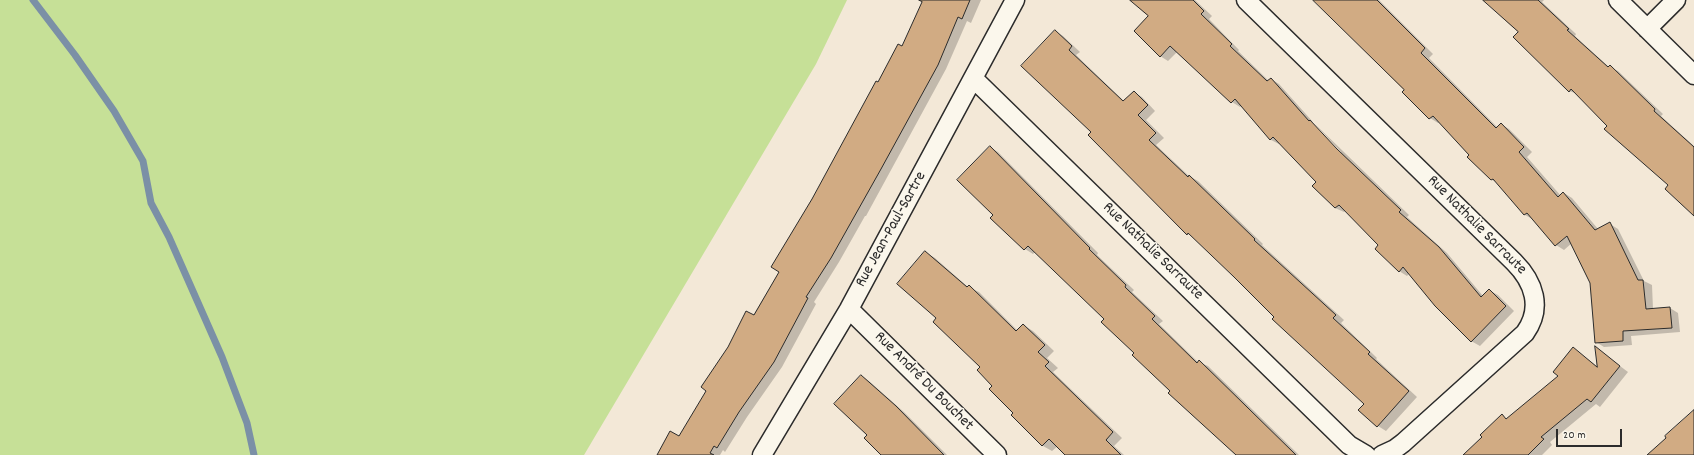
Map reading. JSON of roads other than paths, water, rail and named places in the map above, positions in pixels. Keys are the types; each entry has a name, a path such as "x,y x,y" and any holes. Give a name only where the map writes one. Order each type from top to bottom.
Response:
{"street":[{"name":"Rue Jean-Paul-Sartre","path":"762,455 849,309 974,79 1015,0"},
{"name":"Rue Nathalie Sarraute","path":"1246,0 1514,262 1528,277 1533,289 1535,299 1533,320 1525,333 1403,443 1391,452 1382,455"},
{"path":"1618,0 1694,75"},
{"path":"1647,29 1676,0"},
{"name":"Rue Nathalie Sarraute","path":"974,79 1349,445 1366,455"},
{"name":"Rue André Du Bouchet","path":"849,309 997,455"}],"waterway":[{"path":"33,0 75,55 114,111 143,161 151,203 169,237 222,357 247,423 254,455"}]}
